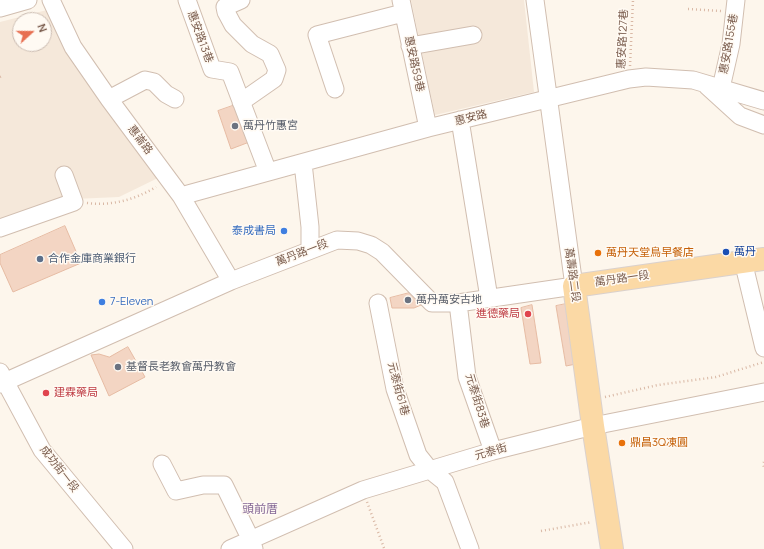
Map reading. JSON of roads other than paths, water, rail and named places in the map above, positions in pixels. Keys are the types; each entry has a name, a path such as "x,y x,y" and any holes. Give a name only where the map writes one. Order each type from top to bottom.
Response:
{"main road":[{"name":"萬丹路一段","path":"574,286 764,259"},
{"name":"萬壽路二段","path":"574,286 593,426 612,549"}],"street":[{"path":"0,8 28,0"},
{"name":"惠崙路","path":"51,0 73,47 109,99 181,196 231,281"},
{"name":"惠安路13巷","path":"187,0 212,69 230,72 268,172"},
{"path":"241,0 226,7 226,12 233,25 252,44 270,54 277,70 274,79 241,102"},
{"name":"萬壽路二段","path":"536,0 574,286"},
{"path":"335,89 317,35 402,3"},
{"name":"惠安路59巷","path":"402,3 428,128"},
{"name":"惠安路155巷","path":"721,88 731,44 736,6"},
{"path":"410,46 473,35"},
{"name":"惠安路","path":"181,196 428,128 629,78 646,77 693,80 764,101"},
{"path":"109,99 145,80 154,82 166,94 175,99"},
{"path":"704,83 740,116 764,125"},
{"path":"460,120 489,298"},
{"path":"303,163 310,227 310,250"},
{"path":"0,228 74,202 64,175"},
{"name":"萬丹路一段","path":"1,379 231,281 337,240 358,241 371,245 382,252 432,303 458,303 574,286"},
{"path":"743,261 764,348"},
{"name":"元泰街61巷","path":"378,302 395,389 418,455 430,470 445,482 470,549"},
{"name":"元泰街83巷","path":"458,303 468,377 493,451"},
{"name":"成功街一段","path":"1,379 42,450 124,549"},
{"name":"元泰街","path":"230,549 252,544 363,490 493,451 593,426 764,392"},
{"path":"162,464 176,491 203,485 224,485 252,544"}],"place":[{"name":"萬丹竹惠宮","path":"235,126"},
{"name":"泰成書局","path":"284,231"},
{"name":"萬丹","path":"726,252"},
{"name":"萬丹天堂鳥早餐店","path":"598,253"},
{"name":"合作金庫商業銀行","path":"40,259"},
{"name":"萬丹萬安古地","path":"408,300"},
{"name":"7-Eleven","path":"102,302"},
{"name":"進德藥局","path":"528,314"},
{"name":"基督長老教會萬丹教會","path":"118,367"},
{"name":"建霖藥局","path":"46,393"},
{"name":"鼎昌3Q凍圓","path":"622,443"}],"district":[{"name":"頭前厝","path":"260,510"}]}
